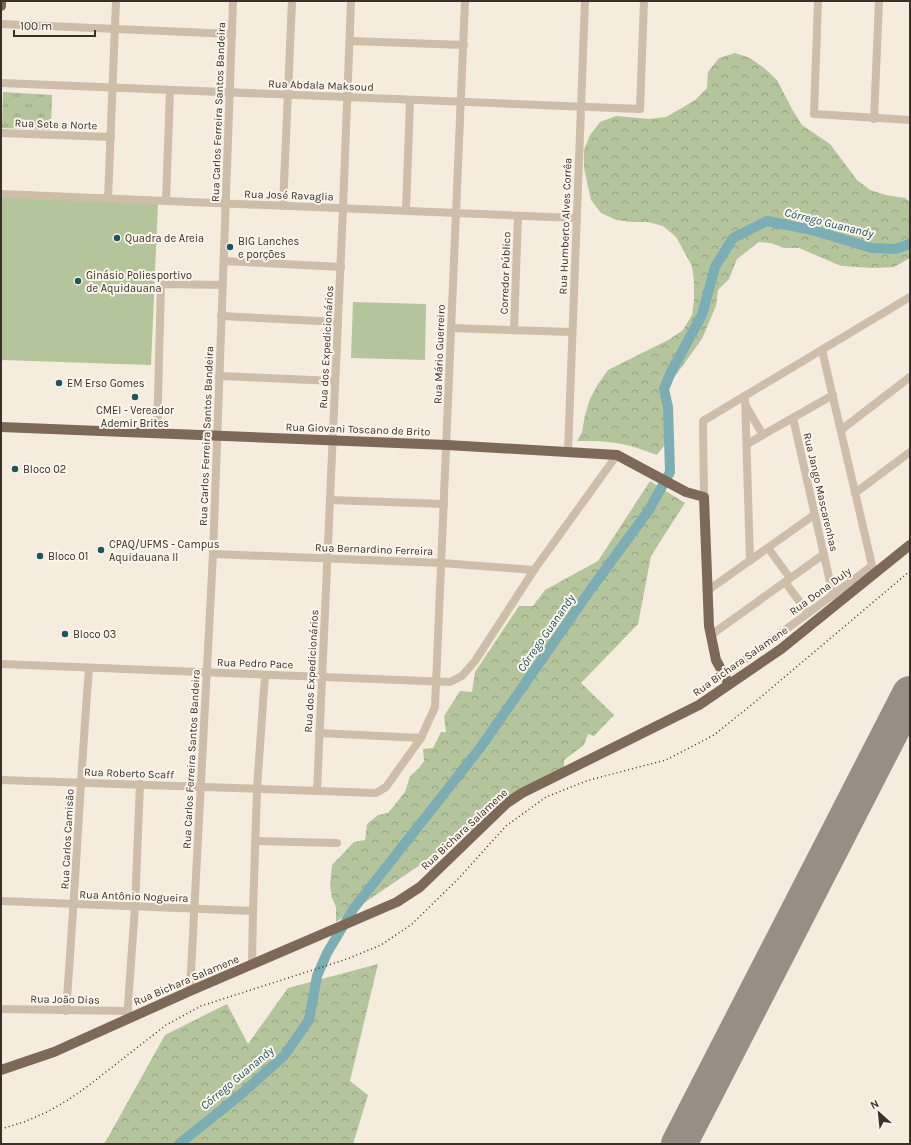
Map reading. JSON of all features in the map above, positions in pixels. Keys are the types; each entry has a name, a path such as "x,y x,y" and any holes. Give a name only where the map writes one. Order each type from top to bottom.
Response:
{"main road":[{"path":"1,1 1,6"},
{"name":"Rua Giovani Toscano de Brito","path":"1,427 447,445 617,455 683,490 704,497"},
{"path":"704,497 709,626 716,660 727,680"},
{"name":"Rua Bichara Salamene","path":"1,1070 54,1052 128,1015 252,965 397,902 420,887 507,803 522,793 699,705 727,680 781,648 873,570 910,545"}],"street":[{"path":"108,199 116,1"},
{"name":"Rua Carlos Ferreira Santos Bandeira","path":"190,991 213,554 233,1"},
{"path":"283,206 292,1"},
{"name":"Rua dos Expedicionários","path":"317,791 341,267 351,1"},
{"name":"Rua Mário Guerreiro","path":"421,738 436,707 465,1"},
{"name":"Rua Humberto Alves Corrêa","path":"568,452 585,1"},
{"name":"Rua Abdala Maksoud","path":"1,84 640,109 644,1"},
{"path":"818,1 814,114 910,120"},
{"path":"874,118 879,1"},
{"path":"1,24 232,34"},
{"path":"350,41 464,45"},
{"path":"166,201 170,90"},
{"path":"406,211 410,100"},
{"name":"Rua Sete a Norte","path":"1,133 111,137"},
{"name":"Rua José Ravaglia","path":"1,194 576,218"},
{"name":"Corredor Público","path":"514,330 518,216"},
{"path":"224,261 341,267"},
{"path":"156,434 161,284 223,285"},
{"path":"704,497 703,421 910,297"},
{"path":"222,316 338,322"},
{"path":"452,328 572,332"},
{"path":"822,350 873,570"},
{"path":"219,376 335,381"},
{"path":"840,430 910,376"},
{"path":"747,444 833,395"},
{"path":"745,396 750,561"},
{"path":"745,405 764,435"},
{"name":"Rua Jango Mascarenhas","path":"793,418 833,595"},
{"path":"855,493 910,452"},
{"name":"Rua Pedro Pace","path":"1,664 450,682 462,676 475,661 534,570 617,455"},
{"path":"330,500 444,504"},
{"path":"707,590 814,515"},
{"path":"768,548 808,614"},
{"name":"Rua Bernardino Ferreira","path":"213,554 442,563 534,570"},
{"path":"711,635 824,554"},
{"name":"Rua Dona Duly","path":"727,680 833,595 873,570"},
{"name":"Rua Carlos Camisão","path":"66,1011 74,904 80,782 90,668"},
{"path":"252,965 258,788 265,674"},
{"path":"319,733 421,738"},
{"name":"Rua Roberto Scaff","path":"1,780 376,793 386,787 421,738"},
{"path":"128,1015 135,907 140,784"},
{"path":"256,841 337,843"},
{"name":"Rua Antônio Nogueira","path":"1,901 194,910 253,911"},
{"name":"Rua João Dias","path":"1,1009 128,1015"}],"green space":[{"path":"735,53 750,58 777,80 802,125 830,144 857,180 870,190 886,195 905,198 910,202 910,258 894,267 874,268 841,266 799,248 784,248 771,243 759,242 737,259 729,279 718,290 716,306 702,339 673,379 666,394 663,410 667,442 657,455 622,444 600,441 577,441 582,432 590,399 608,370 670,339 683,330 692,315 694,299 692,266 676,237 663,226 648,222 616,220 601,213 591,200 584,168 584,150 590,135 600,122 616,116 649,119 666,117 695,100 707,88 708,72 719,58"},
{"path":"3,92 52,95 51,130 2,128"},
{"name":"Ginásio Poliesportivo de Aquidauana","path":"1,195 158,203 151,365 1,360"},
{"path":"353,302 426,304 425,360 351,358"},
{"path":"650,481 685,503 651,556 638,624 581,683 614,715 594,736 588,734 584,745 564,760 564,767 336,922 336,907 332,898 330,885 332,865 354,842 365,840 367,824 378,815 388,813 405,792 410,776 424,761 423,749 433,748 441,732 446,732 444,716 460,691 472,692 475,672 519,606 533,606 545,590 598,561"},
{"path":"378,964 350,1081 368,1095 353,1144 102,1144 106,1141 165,1035 227,1004 248,1044 288,988"}],"waterway":[{"name":"Córrego Guanandy","path":"179,1144 239,1096 284,1056 309,1020 317,976 327,953 354,908 480,748 591,589 649,510 670,472 668,407 664,389 671,372 702,315 715,267 733,238 767,221 812,230 872,248 895,249 910,244"}],"runway":[{"path":"679,1144 910,694"}],"railway":[{"path":"1,1129 24,1122 47,1112 68,1100 166,1025 201,1006 347,959 381,945 412,924 458,879 506,826 546,797 589,780 666,760 714,735 910,571"}],"place":[{"name":"Quadra de Areia","path":"117,238"},
{"name":"BIG Lanches e porções","path":"230,247"},
{"name":"Ginásio Poliesportivo de Aquidauana","path":"78,281"},
{"name":"EM Erso Gomes","path":"59,383"},
{"name":"CMEI - Vereador Ademir Brites","path":"135,397"},
{"name":"Bloco 02","path":"15,469"},
{"name":"CPAQ/UFMS - Campus Aquidauana II","path":"101,550"},
{"name":"Bloco 01","path":"40,556"},
{"name":"Bloco 03","path":"65,634"}]}
